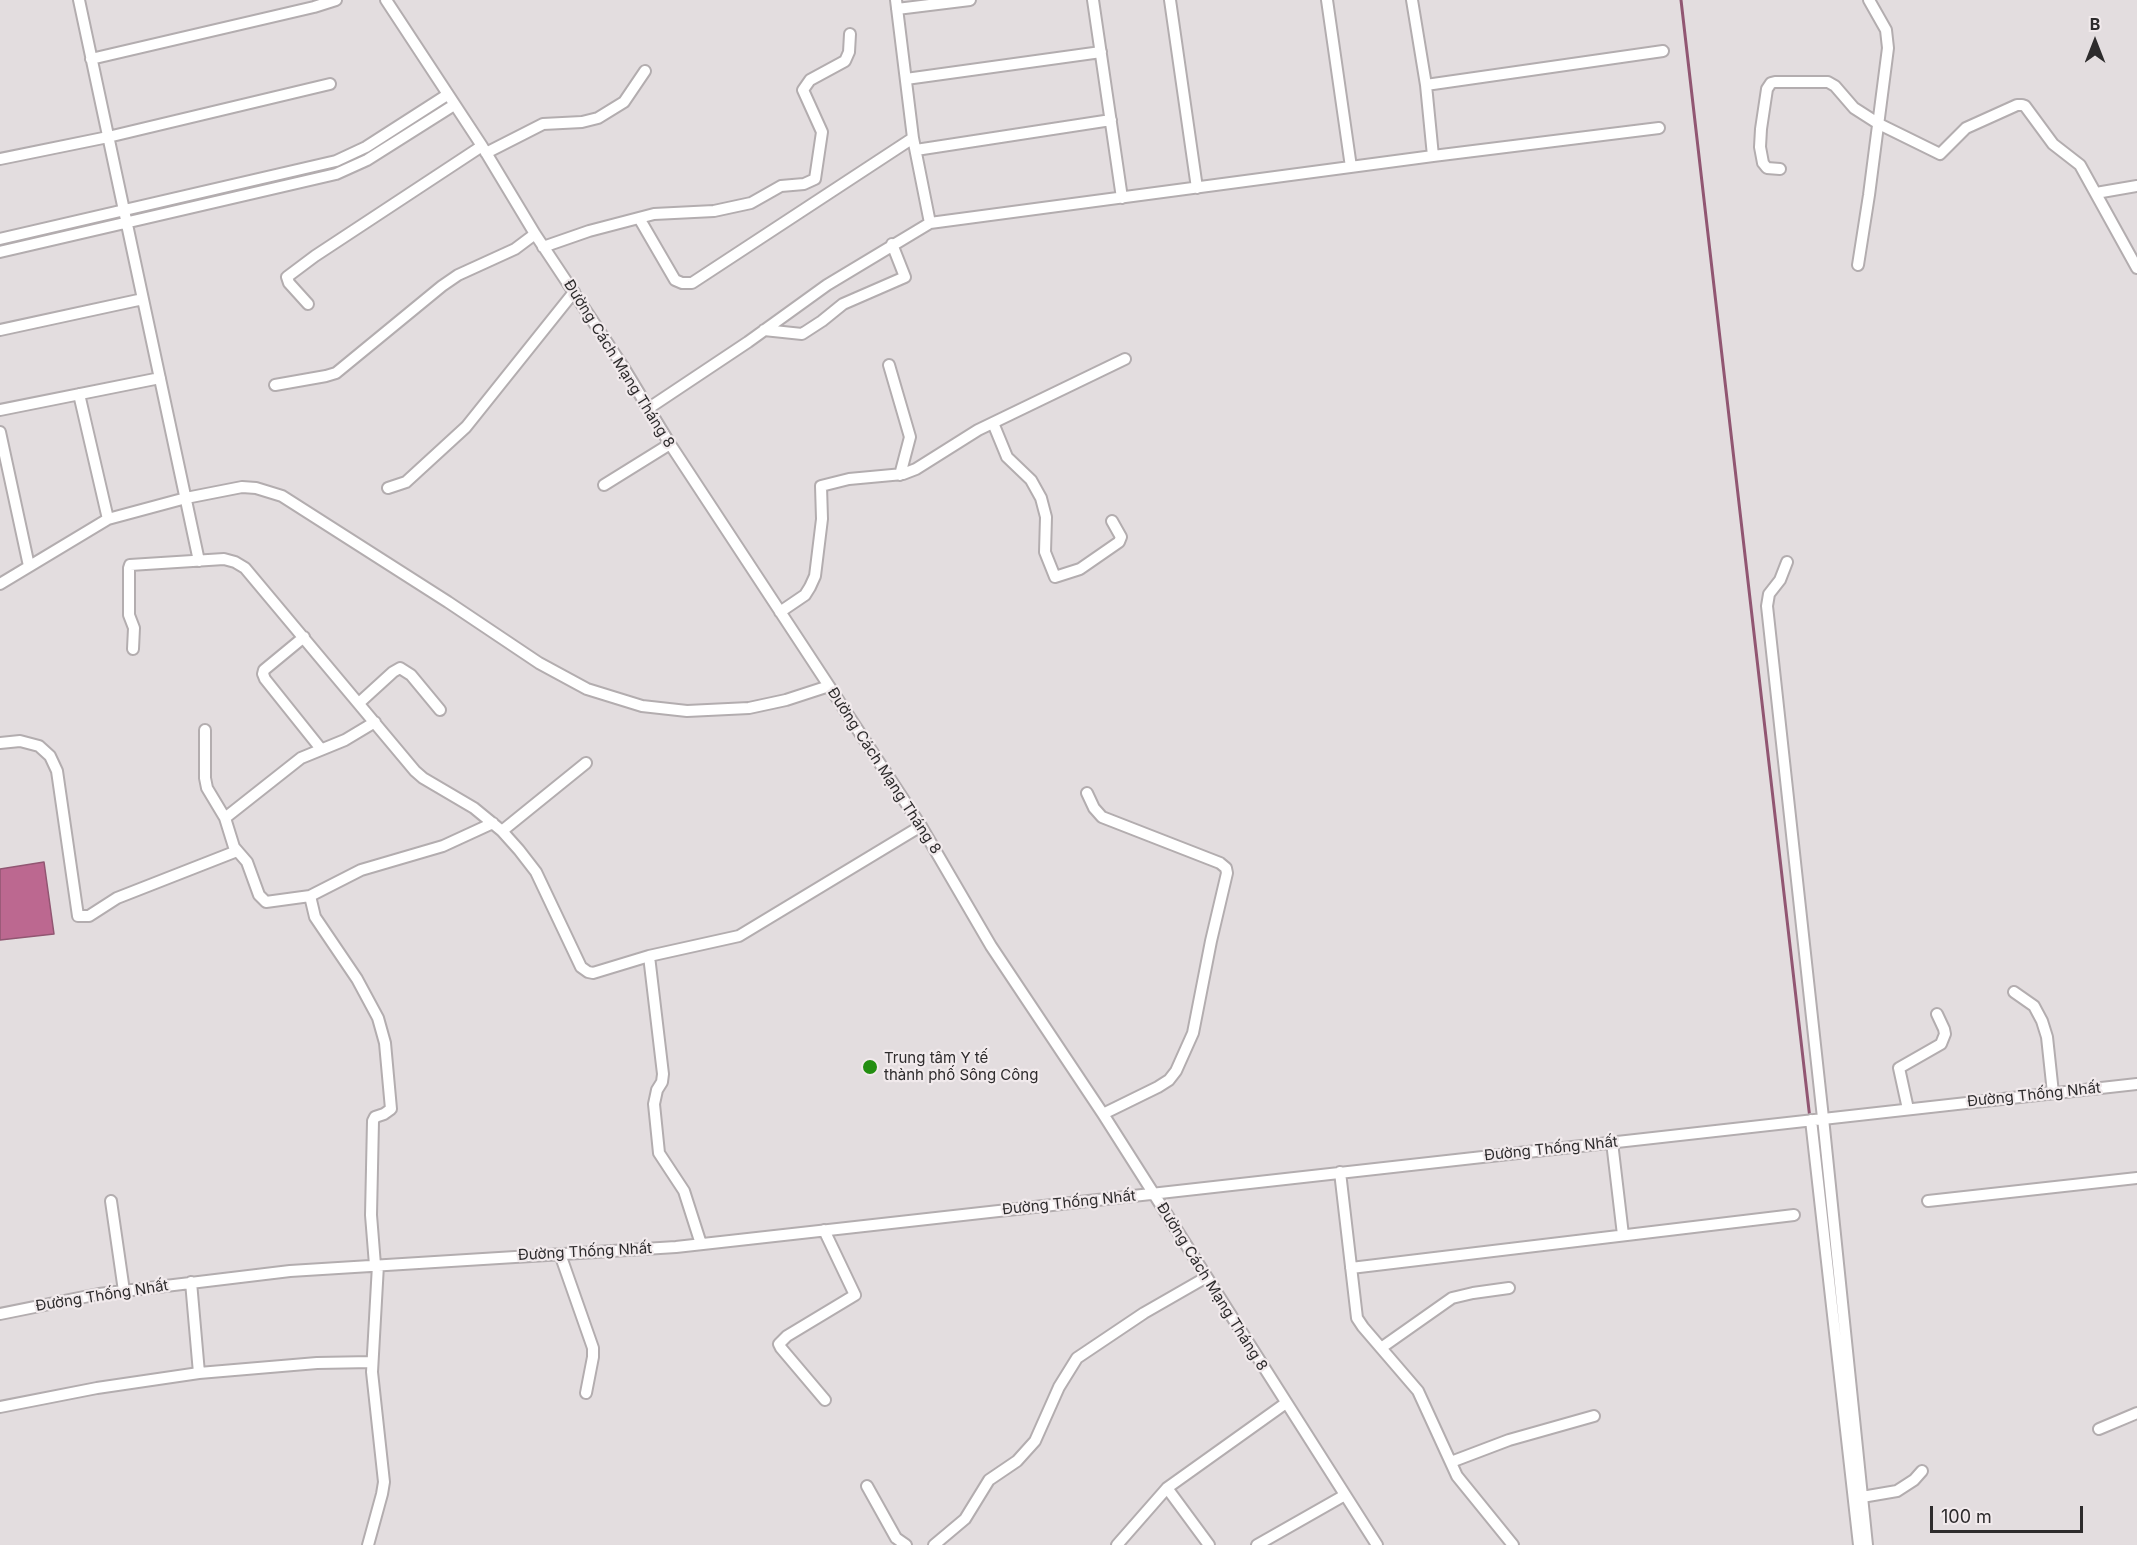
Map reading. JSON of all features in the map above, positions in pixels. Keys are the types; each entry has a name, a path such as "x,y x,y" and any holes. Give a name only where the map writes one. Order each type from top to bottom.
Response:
{"street":[{"path":"79,0 200,561"},
{"path":"91,59 336,0"},
{"name":"Đường Cách Mạng Tháng 8","path":"386,0 484,149 543,247 649,408 670,444 921,826 991,946 1103,1114 1205,1278 1377,1545"},
{"path":"930,223 914,138 896,5 970,0"},
{"path":"1093,0 1122,198"},
{"path":"1170,0 1197,188"},
{"path":"1327,0 1351,167"},
{"path":"1412,0 1426,85 1433,156"},
{"path":"1858,265 1879,124 1888,39 1886,30 1869,0"},
{"path":"543,247 589,231 639,218 665,213 704,213 727,209 756,200 781,186 804,184 814,179 822,132 802,90 810,80 845,61 849,52 850,34"},
{"path":"1426,85 1663,51"},
{"path":"906,79 1101,52"},
{"path":"308,304 289,283 287,277 324,250 484,149 543,124 582,122 598,118 624,102 645,71"},
{"path":"1780,170 1767,168 1761,155 1763,108 1767,89 1771,83 1778,81 1828,82 1835,86 1854,108 1879,124 1940,154 1966,128 2017,105 2022,105 2053,144 2080,165 2137,268"},
{"path":"0,159 108,137 330,84"},
{"path":"0,239 336,161 366,147 447,95"},
{"path":"0,252 127,224 349,169 454,105"},
{"path":"916,150 1111,120"},
{"path":"649,408 799,304 892,244 930,223 1659,128"},
{"path":"639,218 675,280 692,283 914,138"},
{"path":"2096,193 2137,186"},
{"path":"199,194 201,206"},
{"path":"275,385 336,373 442,286 458,275 515,249 535,234"},
{"path":"764,330 802,333 816,326 843,304 905,277 892,244"},
{"path":"388,488 406,482 466,427 574,292"},
{"path":"0,330 143,299"},
{"path":"780,612 805,595 815,576 822,519 821,486 849,479 900,475 916,469 993,423 1125,359"},
{"path":"890,365 910,437 900,475"},
{"path":"0,410 160,378"},
{"path":"79,394 108,519"},
{"path":"993,423 1007,457 1031,480 1041,498 1046,518 1045,552 1055,577 1080,570 1119,542 1121,537 1112,520"},
{"path":"0,432 29,566"},
{"path":"604,485 670,444"},
{"path":"0,584 108,519 186,498 242,487 266,489 282,496 539,663 587,689 660,709 687,711 748,708 786,700 829,686"},
{"path":"133,649 134,628 129,615 130,566 224,559 245,568 414,771 474,808 502,831 536,872 583,970 593,973 649,956 739,936 921,826"},
{"path":"1787,562 1780,580 1769,594 1767,606 1859,1545"},
{"path":"304,637 264,670 263,674 321,749"},
{"path":"359,703 400,668 411,675 440,710"},
{"path":"225,818 301,758 345,740 375,722"},
{"path":"205,730 207,788 225,818 234,847 248,862 259,895 270,902 310,896 361,870 443,846 493,823"},
{"path":"0,743 20,741 39,746 50,756 57,771 78,915 89,916 117,898 237,851"},
{"path":"502,831 586,763"},
{"path":"1087,794 1101,817 1220,863 1226,868 1227,873 1210,941 1193,1033 1176,1071 1158,1087 1103,1114"},
{"path":"310,896 315,917 357,980 383,1030 391,1109 375,1117 373,1121 371,1215 376,1265 372,1362 384,1482 368,1545"},
{"path":"649,956 663,1074 654,1104 659,1153 684,1191 701,1244"},
{"path":"2014,992 2034,1006 2042,1021 2047,1037 2054,1093"},
{"path":"1908,1109 1899,1068 1941,1044 1944,1029 1937,1014"},
{"name":"Đường Thống Nhất","path":"0,1314 99,1294 290,1271 701,1244 2137,1083"},
{"path":"1817,1119 1867,1545"},
{"path":"1612,1142 1623,1235"},
{"path":"1340,1172 1357,1318 1418,1392 1462,1484 1513,1545"},
{"path":"1928,1201 2137,1178"},
{"path":"111,1201 124,1291"},
{"path":"1350,1268 1794,1215"},
{"path":"824,1230 855,1295 787,1336 780,1344 825,1400"},
{"path":"560,1254 593,1348 586,1392"},
{"path":"934,1545 965,1519 989,1480 1017,1461 1035,1442 1059,1387 1077,1358 1144,1313 1205,1278"},
{"path":"191,1282 199,1373"},
{"path":"1381,1348 1452,1298 1509,1288"},
{"path":"0,1407 97,1388 199,1373 372,1362"},
{"path":"1117,1545 1167,1488 1286,1403"},
{"path":"2098,1429 2137,1413"},
{"path":"1451,1462 1509,1440 1594,1416"},
{"path":"1862,1497 1897,1491 1914,1480 1922,1471"},
{"path":"867,1486 896,1538 906,1545"},
{"path":"1167,1488 1209,1545"},
{"path":"1257,1545 1345,1496"}],"shaded area":[{"path":"44,862 54,934 0,940 0,869"}],"waterway":[{"path":"1681,0 1810,1119"}],"place":[{"name":"Trung tâm Y tế thành phố Sông Công","path":"870,1067"}]}
